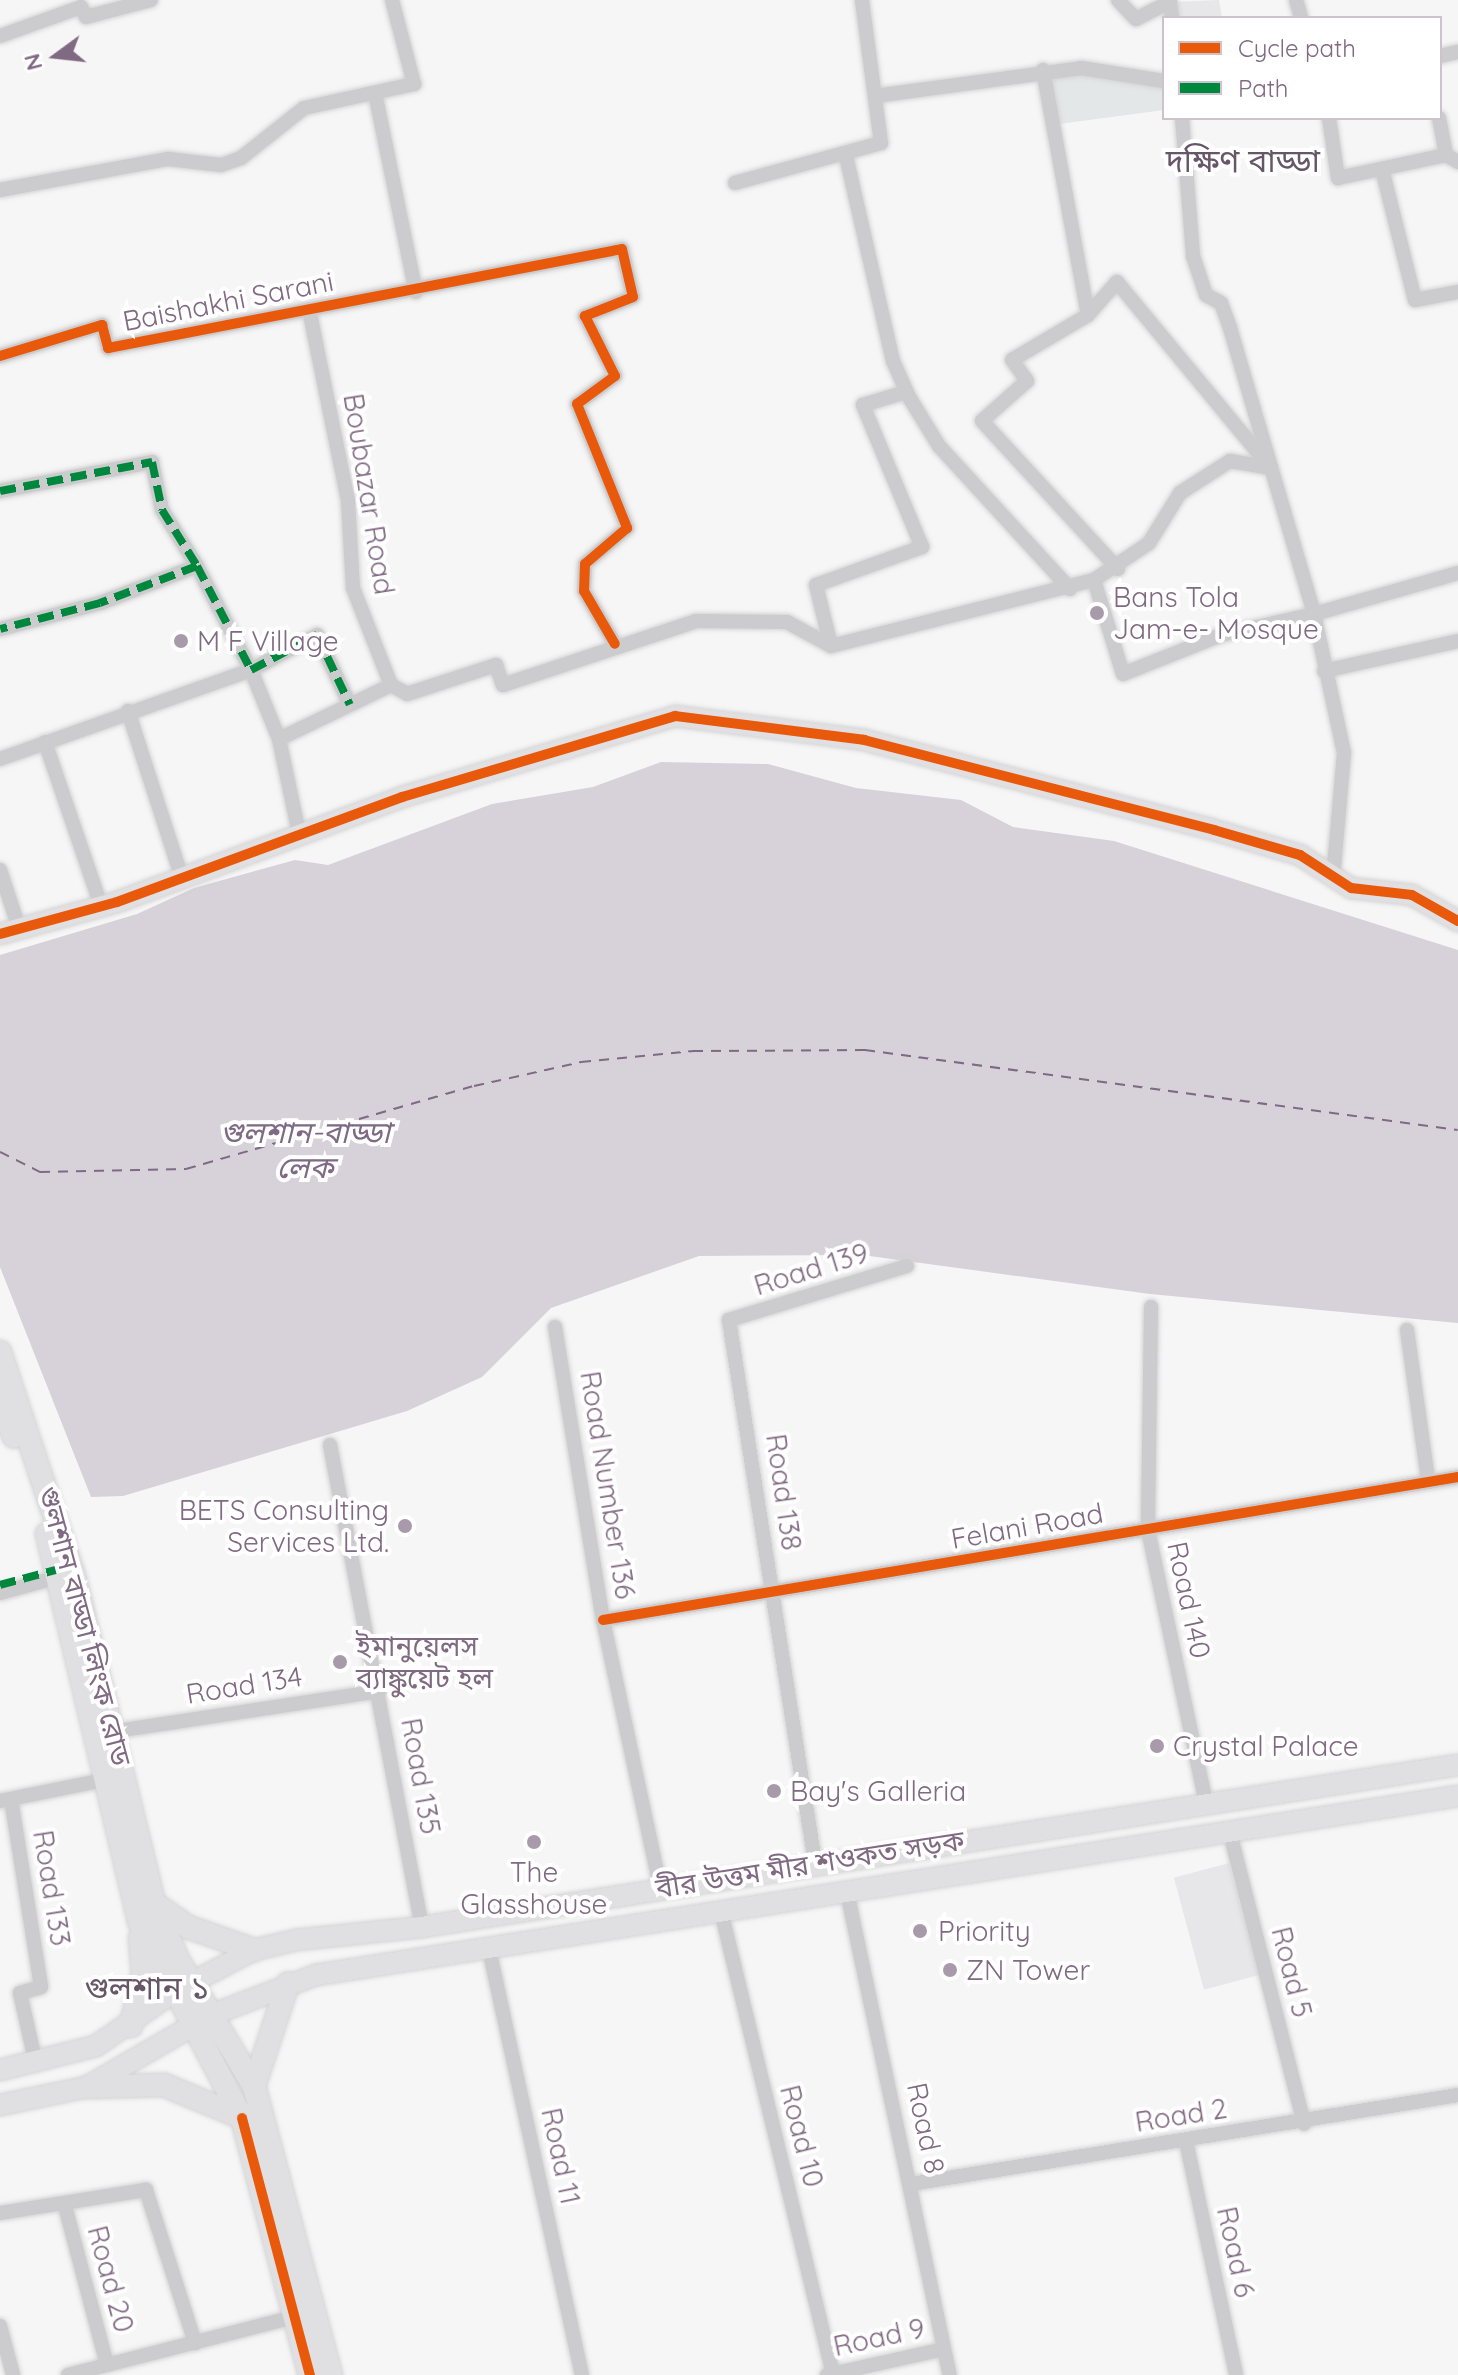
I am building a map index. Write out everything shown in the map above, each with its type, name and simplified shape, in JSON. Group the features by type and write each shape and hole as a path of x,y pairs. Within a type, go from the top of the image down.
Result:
{"main road":[{"path":"10,931 101,906 299,833 675,716 864,740 1300,855 1333,879 1412,895 1458,921"},
{"name":"গুলশান বাড্ডা লিংক রোড","path":"0,1352 51,1495 116,1731 146,1912"},
{"name":"গুলশান বাড্ডা লিংক রোড","path":"0,1399 58,1577 146,1912"},
{"name":"বীর উত্তম মীর শওকত সড়ক","path":"0,2070 36,2064 96,2046 131,2026 182,1988 254,1950 342,1931 422,1927 660,1886 1458,1765"},
{"name":"বীর উত্তম মীর শওকত সড়ক","path":"0,2105 87,2087 211,2015 288,1983 721,1911 1458,1796"},
{"path":"815,1862 847,1892"},
{"path":"146,1912 254,1950"},
{"path":"146,1912 182,1988 191,2027 242,2118 297,2316 310,2375"},
{"path":"131,2026 143,1973 146,1912"},
{"path":"254,2086 288,1983"},
{"path":"182,1988 211,2015 254,2086 331,2375"},
{"path":"87,2087 164,2085 242,2118"}],"street":[{"path":"0,36 81,7 86,17 151,0"},
{"path":"0,190 168,159 221,165 304,108 416,82 392,0"},
{"path":"735,183 846,156 881,143 862,0"},
{"path":"1118,0 1136,19 1171,1"},
{"path":"875,96 1043,70 1162,81"},
{"path":"1043,70 1088,315"},
{"path":"375,93 416,292"},
{"path":"1182,120 1193,256 1206,295 1221,303 1230,328 1314,614 1344,753 1333,879"},
{"path":"1329,120 1338,178 1452,159 1440,120"},
{"path":"846,156 906,392 939,446 1070,589"},
{"path":"1382,169 1415,300 1458,292"},
{"name":"Baishakhi Sarani","path":"0,356 102,325 108,348 309,309 416,292 622,249 633,297 585,316 615,376 577,404 627,528 585,564 584,591 615,644"},
{"path":"1118,569 982,421 1027,381 1012,360 1088,315 1117,282 1271,468"},
{"name":"Boubazar Road","path":"309,309 348,501 353,588 391,685"},
{"path":"831,646 816,585 922,547 863,405 906,392"},
{"path":"279,739 391,685 407,694 496,665 503,685 615,644 696,621 787,622 831,646 1070,589 1118,569 1149,543 1180,493 1230,461 1271,468"},
{"path":"0,491 152,462 162,510 197,566 251,670 279,739 299,833"},
{"path":"0,629 100,603 197,566"},
{"path":"1094,580 1123,674 1221,635 1314,614 1458,573"},
{"path":"0,759 128,711 251,670 317,635 350,705"},
{"path":"1324,671 1458,641"},
{"path":"128,711 181,875"},
{"path":"45,742 101,906"},
{"path":"0,870 10,931"},
{"name":"Road 139","path":"729,1320 907,1266"},
{"name":"Road 140","path":"1151,1307 1148,1530 1206,1804"},
{"name":"Road 138","path":"729,1320 815,1862"},
{"name":"Road Number 136","path":"555,1327 603,1620 660,1886"},
{"path":"1407,1330 1428,1480"},
{"name":"Road 135","path":"330,1445 422,1927"},
{"name":"Felani Road","path":"603,1620 774,1594 1458,1477"},
{"path":"0,1593 58,1577"},
{"name":"Road 134","path":"116,1731 379,1691"},
{"path":"6,1800 109,1779"},
{"name":"Road 133","path":"6,1800 41,1987 20,1993 36,2064"},
{"name":"Road 5","path":"1230,1833 1304,2124"},
{"name":"Road 8","path":"847,1892 950,2375"},
{"name":"Road 10","path":"721,1911 829,2374"},
{"name":"Road 11","path":"489,1949 582,2375"},
{"name":"Road 2","path":"911,2184 1304,2124 1458,2095"},
{"name":"Road 6","path":"1186,2141 1236,2375"},
{"path":"0,2213 65,2206 146,2190 195,2343"},
{"name":"Road 20","path":"65,2206 107,2365"},
{"path":"68,2375 297,2316"},
{"path":"0,2326 2,2346 13,2375"},
{"name":"Road 9","path":"829,2374 944,2349"},
{"path":"137,2358 141,2375"}],"shaded area":[{"path":"1219,0 1222,16 1177,16 1175,2"},
{"path":"1080,72 1162,83 1162,110 1059,124 1051,77"},
{"path":"1229,1863 1259,1975 1204,1990 1174,1878"}],"water":[{"name":"গুলশান-বাড্ডা লেক","path":"661,762 768,764 856,788 961,800 1013,827 1114,841 1458,950 1458,1323 1150,1294 862,1255 699,1256 551,1308 482,1377 407,1411 123,1496 91,1497 0,1267 0,955 137,914 194,888 295,860 328,865 492,804 593,787"}],"ferry route":[{"path":"0,1152 40,1172 186,1169 474,1086 581,1062 693,1051 865,1050 1458,1130"}],"marked path":[{"path":"0,491 152,462 162,510 197,566 100,603 0,629"},
{"path":"197,566 251,670 317,635 350,705"},
{"path":"0,1585 56,1570"}],"cycle path":[{"path":"0,356 102,325 108,348 622,249 633,297 585,316 615,376 577,404 627,528 585,564 584,591 615,644"},
{"path":"0,934 117,902 402,797 675,716 864,740 1214,830 1300,855 1351,888 1412,895 1458,921"},
{"path":"603,1620 1458,1477"},
{"path":"242,2118 310,2375"}],"place":[{"name":"Bans Tola Jam-e- Mosque","path":"1097,613"},
{"name":"M F Village","path":"181,641"},
{"name":"BETS Consulting Services Ltd.","path":"405,1526"},
{"name":"ইমানুয়েলস ব্যাঙ্কুয়েট হল","path":"340,1662"},
{"name":"Crystal Palace","path":"1157,1746"},
{"name":"Bay's Galleria","path":"774,1791"},
{"name":"The Glasshouse","path":"534,1842"},
{"name":"Priority","path":"920,1931"},
{"name":"ZN Tower","path":"950,1970"}],"district":[{"name":"দক্ষিণ বাড্ডা","path":"1243,160"},
{"name":"গুলশান ১","path":"147,1987"}]}
